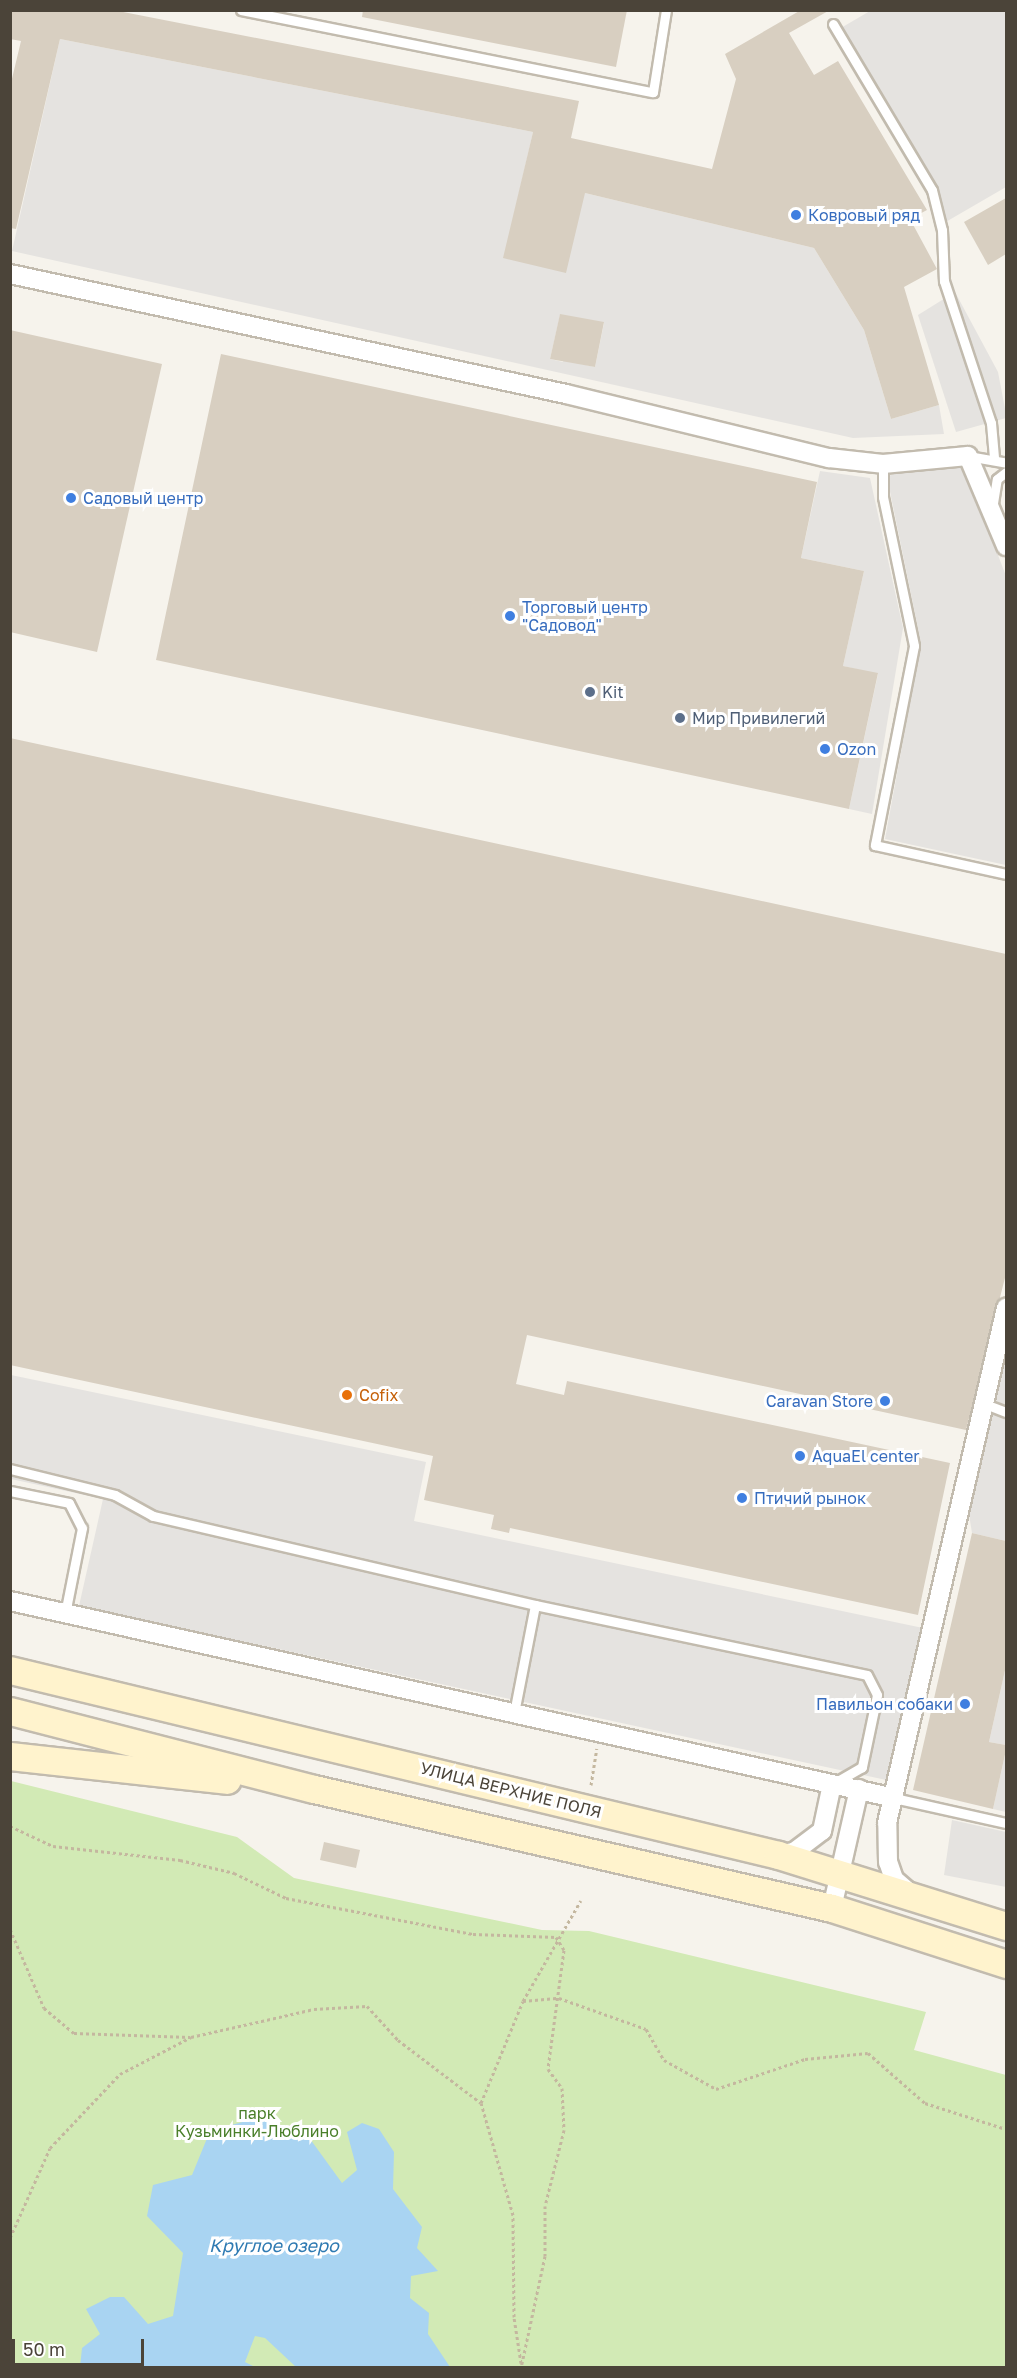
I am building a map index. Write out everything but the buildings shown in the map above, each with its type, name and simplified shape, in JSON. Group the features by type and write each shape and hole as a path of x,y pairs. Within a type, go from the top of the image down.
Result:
{"main road":[{"name":"УЛИЦА ВЕРХНИЕ ПОЛЯ","path":"10,1670 778,1855 840,1871 915,1898 1006,1926"},
{"path":"10,1711 314,1788 832,1908 1006,1964"},
{"path":"10,1756 314,1788"}],"street":[{"path":"10,274 566,394 820,456 883,464 968,456 1006,546"},
{"path":"915,1898 894,1879 888,1862 887,1824 1006,1308"},
{"path":"10,1601 894,1797"},
{"path":"778,1855 794,1852 822,1831 832,1784"},
{"path":"832,1908 859,1790"}],"lane":[{"path":"241,10 653,92 666,10"},
{"path":"833,24 932,190 942,230 944,281 992,423 994,459"},
{"path":"994,459 1006,454"},
{"path":"968,456 1006,463"},
{"path":"883,464 884,497 914,646 875,845 1006,874"},
{"path":"993,511 994,486 1006,472"},
{"path":"985,1404 1006,1412"},
{"path":"10,1469 115,1495 153,1516 535,1605 867,1675 877,1695 862,1767 832,1784"},
{"path":"10,1491 69,1503 82,1528 65,1614"},
{"path":"514,1713 535,1605"},
{"path":"894,1797 1006,1823"}],"path":[{"path":"591,1785 600,1732"},
{"path":"10,1826 53,1846 180,1860 234,1873 286,1898 473,1934 555,1937"},
{"path":"521,2366 513,2317 513,2215 482,2103 523,2001 555,1937 581,1900"},
{"path":"10,1929 45,2008 74,2033 191,2037"},
{"path":"521,2366 545,2256 545,2206 564,2130 562,2088 548,2069 564,1950 555,1937"},
{"path":"523,2001 559,1998 646,2029 664,2060 717,2089 805,2059 868,2053 926,2103 1006,2129"},
{"path":"10,2238 50,2148 120,2074 191,2037 314,2009 367,2006 438,2074 482,2103"}],"green space":[{"name":"парк Кузьминки-Люблино","path":"11,1781 237,1837 294,1878 542,1930 589,1931 926,2012 914,2050 1006,2075 1006,2367 11,2368"}],"shaded area":[{"path":"870,11 1006,11 1006,187 944,223 834,32"},
{"path":"60,39 533,132 504,258 585,193 814,248 864,330 891,419 939,405 944,434 853,438 12,251","holes":["560,315 573,318 563,362 550,359","591,320 604,323 595,367 581,364"]},
{"path":"955,292 998,372 1006,414 1006,418 956,432 918,315"},
{"path":"963,464 1006,576 1006,865 885,839 921,643 887,477 899,471"},
{"path":"820,471 870,478 903,628 872,814 849,809 878,674 843,666 864,571 801,558"},
{"path":"1006,1336 1006,1541 972,1533 968,1508"},
{"path":"11,1375 426,1462 414,1521 923,1628 891,1781 79,1606 103,1499 11,1479"},
{"path":"1006,1666 1006,1745 989,1742"},
{"path":"1006,1750 1006,1812 993,1809"},
{"path":"952,1820 1006,1832 1006,1887 944,1875"}],"water":[{"name":"Круглое озеро","path":"275,2113 281,2128 305,2132 342,2183 357,2170 347,2132 362,2123 379,2129 394,2152 393,2189 422,2227 417,2248 438,2271 411,2276 410,2298 429,2313 428,2334 450,2367 296,2367 265,2338 255,2336 245,2362 255,2367 80,2367 82,2348 100,2334 86,2309 110,2297 124,2297 148,2324 173,2316 183,2253 147,2216 153,2185 192,2175 210,2131"}],"place":[{"name":"Ковровый ряд","path":"796,215"},
{"name":"Садовый центр","path":"71,498"},
{"name":"Торговый центр \"Садовод\"","path":"510,616"},
{"name":"Kit","path":"590,692"},
{"name":"Мир Привилегий","path":"680,718"},
{"name":"Ozon","path":"825,749"},
{"name":"Cofix","path":"347,1395"},
{"name":"Caravan Store","path":"885,1401"},
{"name":"AquaEl center","path":"800,1456"},
{"name":"Птичий рынок","path":"742,1498"},
{"name":"Павильон собаки","path":"965,1704"}]}
